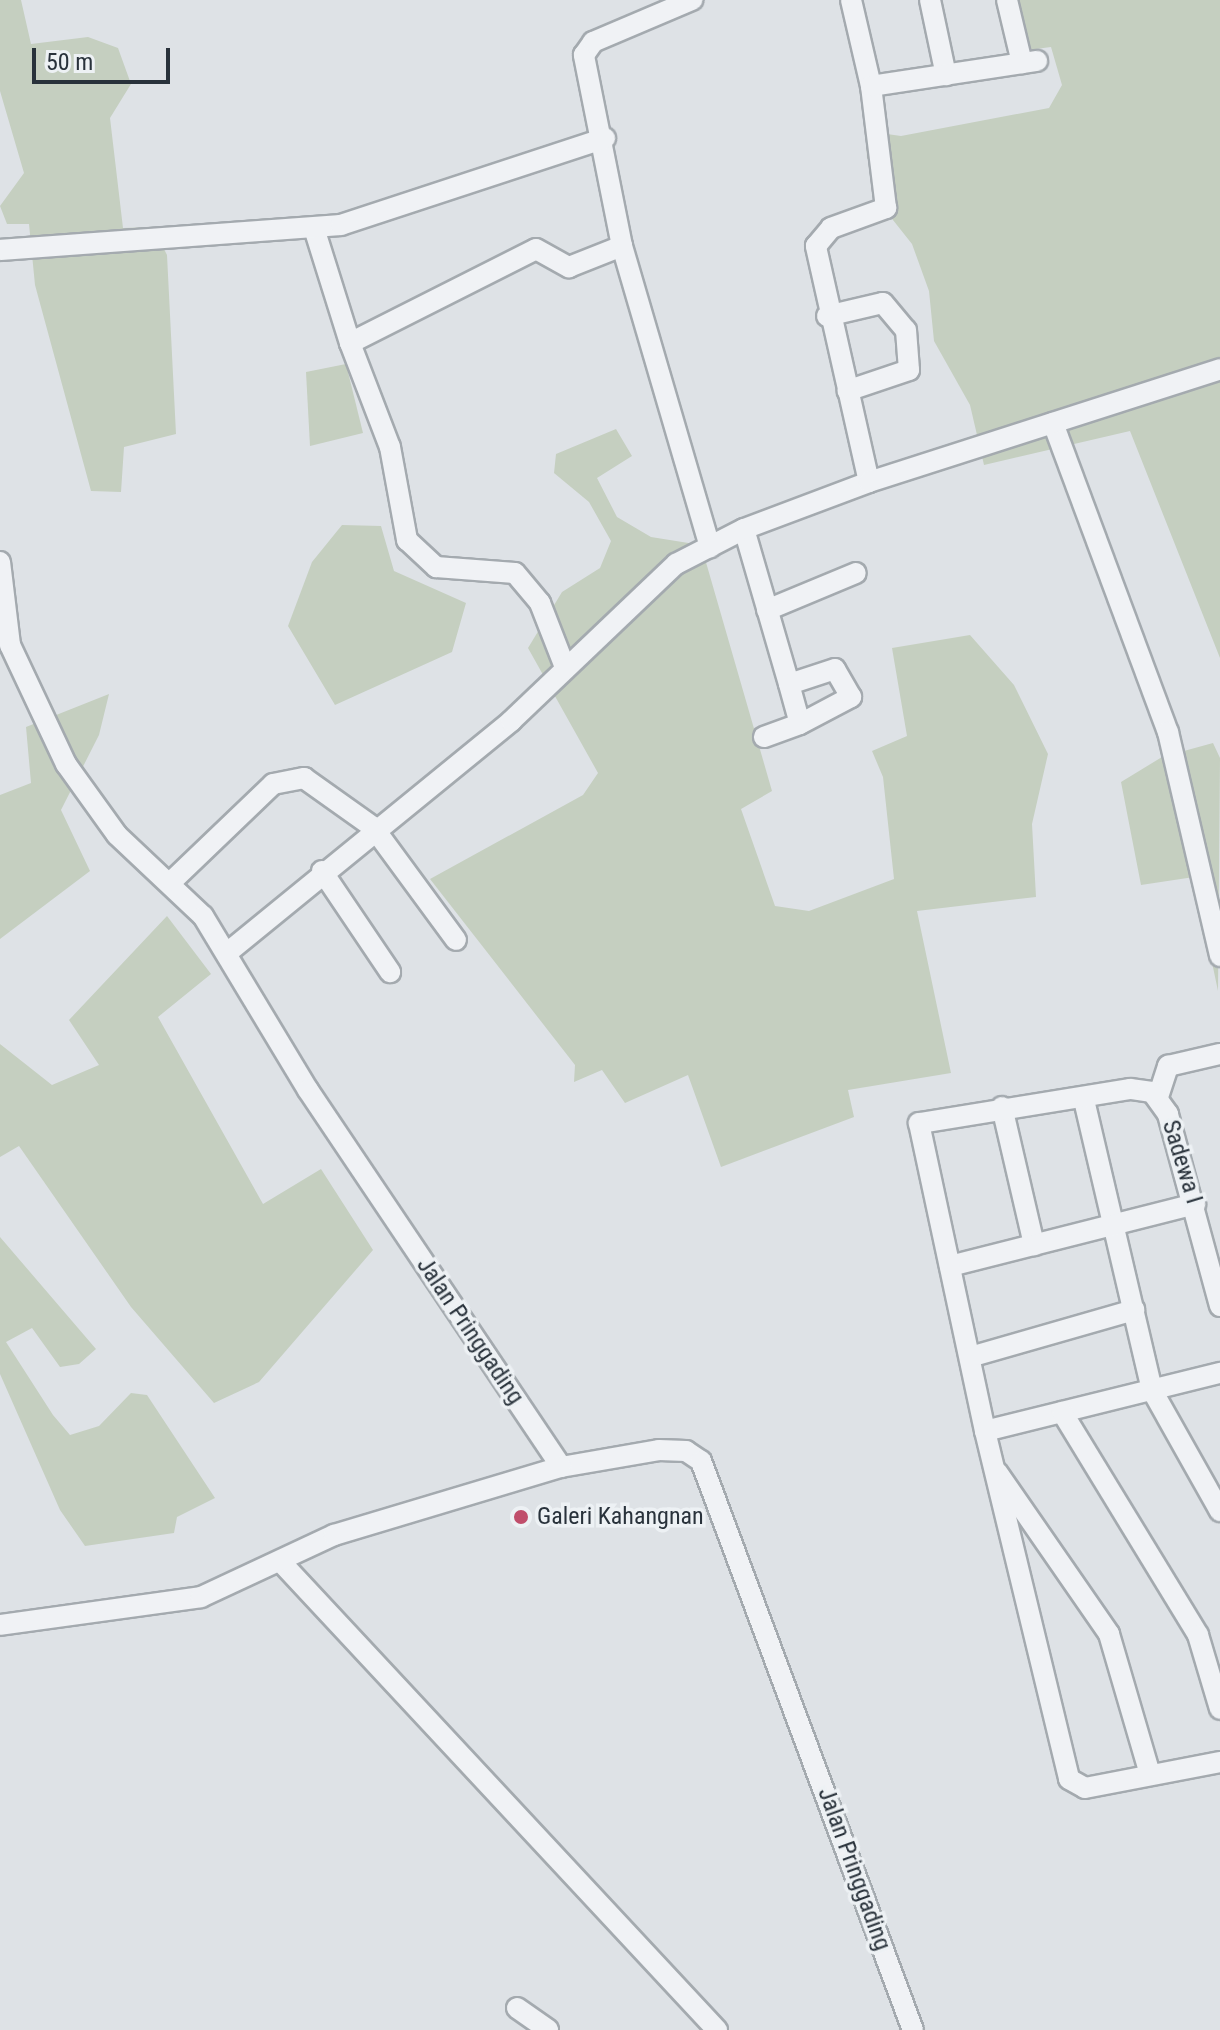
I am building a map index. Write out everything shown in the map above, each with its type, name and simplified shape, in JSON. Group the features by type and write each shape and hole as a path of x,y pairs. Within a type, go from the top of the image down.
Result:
{"street":[{"path":"692,0 589,45 586,82 605,138 622,246 710,547"},
{"path":"851,0 871,86 887,203 879,216 818,239 827,316 869,482"},
{"path":"930,0 946,75"},
{"path":"871,86 1030,62 1007,0"},
{"path":"0,250 314,228 605,138"},
{"path":"314,228 350,343 390,447 407,540 436,567 515,573 540,603 565,667"},
{"path":"350,343 536,249 569,267 622,246"},
{"path":"827,316 883,303 906,330 909,370 847,391"},
{"path":"227,953 373,827 511,721 676,564 744,529 869,482 1220,369"},
{"path":"1053,423 1168,732 1220,956"},
{"path":"744,529 800,724"},
{"name":"Jalan Pringgading","path":"0,562 10,645 66,764 117,835 172,881 227,953 308,1090 561,1467 659,1450 686,1451 701,1461 913,2030"},
{"path":"767,610 856,573"},
{"path":"764,737 845,706 850,693 835,669 789,684"},
{"path":"172,881 287,777 317,782 373,827 456,940"},
{"path":"322,871 390,972"},
{"path":"1158,1097 1168,1066 1220,1054"},
{"name":"Sadewa I","path":"1084,1100 1130,1089 1158,1097 1195,1204 1220,1306"},
{"path":"1220,1511 1152,1390 1084,1100 1002,1107 929,1118 918,1127 985,1431 1069,1779 1085,1788 1220,1762"},
{"path":"1002,1107 1034,1245"},
{"path":"950,1266 1195,1204"},
{"path":"970,1357 1134,1310"},
{"path":"985,1431 1220,1373"},
{"path":"1062,1412 1198,1635 1220,1709"},
{"path":"0,1625 201,1597 334,1535 561,1467"},
{"path":"995,1469 1109,1634 1150,1774"},
{"path":"280,1561 717,2030"},
{"path":"517,2008 548,2030"}],"green space":[{"path":"0,0 21,0 31,44 88,37 118,48 131,84 110,118 123,228 153,227 167,255 176,434 124,447 121,492 91,491 35,285 29,224 7,224 0,206 24,173 0,91"},
{"path":"1015,0 1220,0 1220,658 1130,431 984,465 970,405 934,341 929,291 912,244 889,215 885,155 867,159 866,131 901,136 1049,108 1062,85 1051,47 1028,50"},
{"path":"346,364 363,433 310,446 306,372"},
{"path":"616,429 632,456 597,478 617,517 651,537 701,545 772,791 741,809 775,906 809,911 894,879 883,777 872,751 907,736 892,648 970,635 1014,685 1048,754 1032,824 1036,897 917,911 951,1073 848,1090 854,1117 721,1167 688,1075 625,1103 602,1070 574,1082 575,1065 430,879 583,795 598,773 528,648 562,592 600,568 611,541 589,502 554,473 556,454"},
{"path":"342,525 381,526 394,571 466,603 452,652 335,705 288,626 312,562"},
{"path":"109,694 99,735 61,810 90,871 0,939 0,795 31,783 26,727"},
{"path":"1213,743 1220,758 1218,991 1194,877 1141,885 1121,782 1162,757"},
{"path":"167,916 211,974 158,1017 263,1204 321,1169 373,1250 259,1382 214,1403 131,1307 19,1146 0,1157 0,1044 52,1085 99,1065 69,1020"},
{"path":"0,1237 96,1349 79,1364 60,1367 32,1328 6,1342 53,1415 70,1435 99,1426 131,1393 147,1395 215,1498 177,1517 174,1533 85,1546 60,1510 0,1374"}],"place":[{"name":"Galeri Kahangnan","path":"521,1517"}]}
